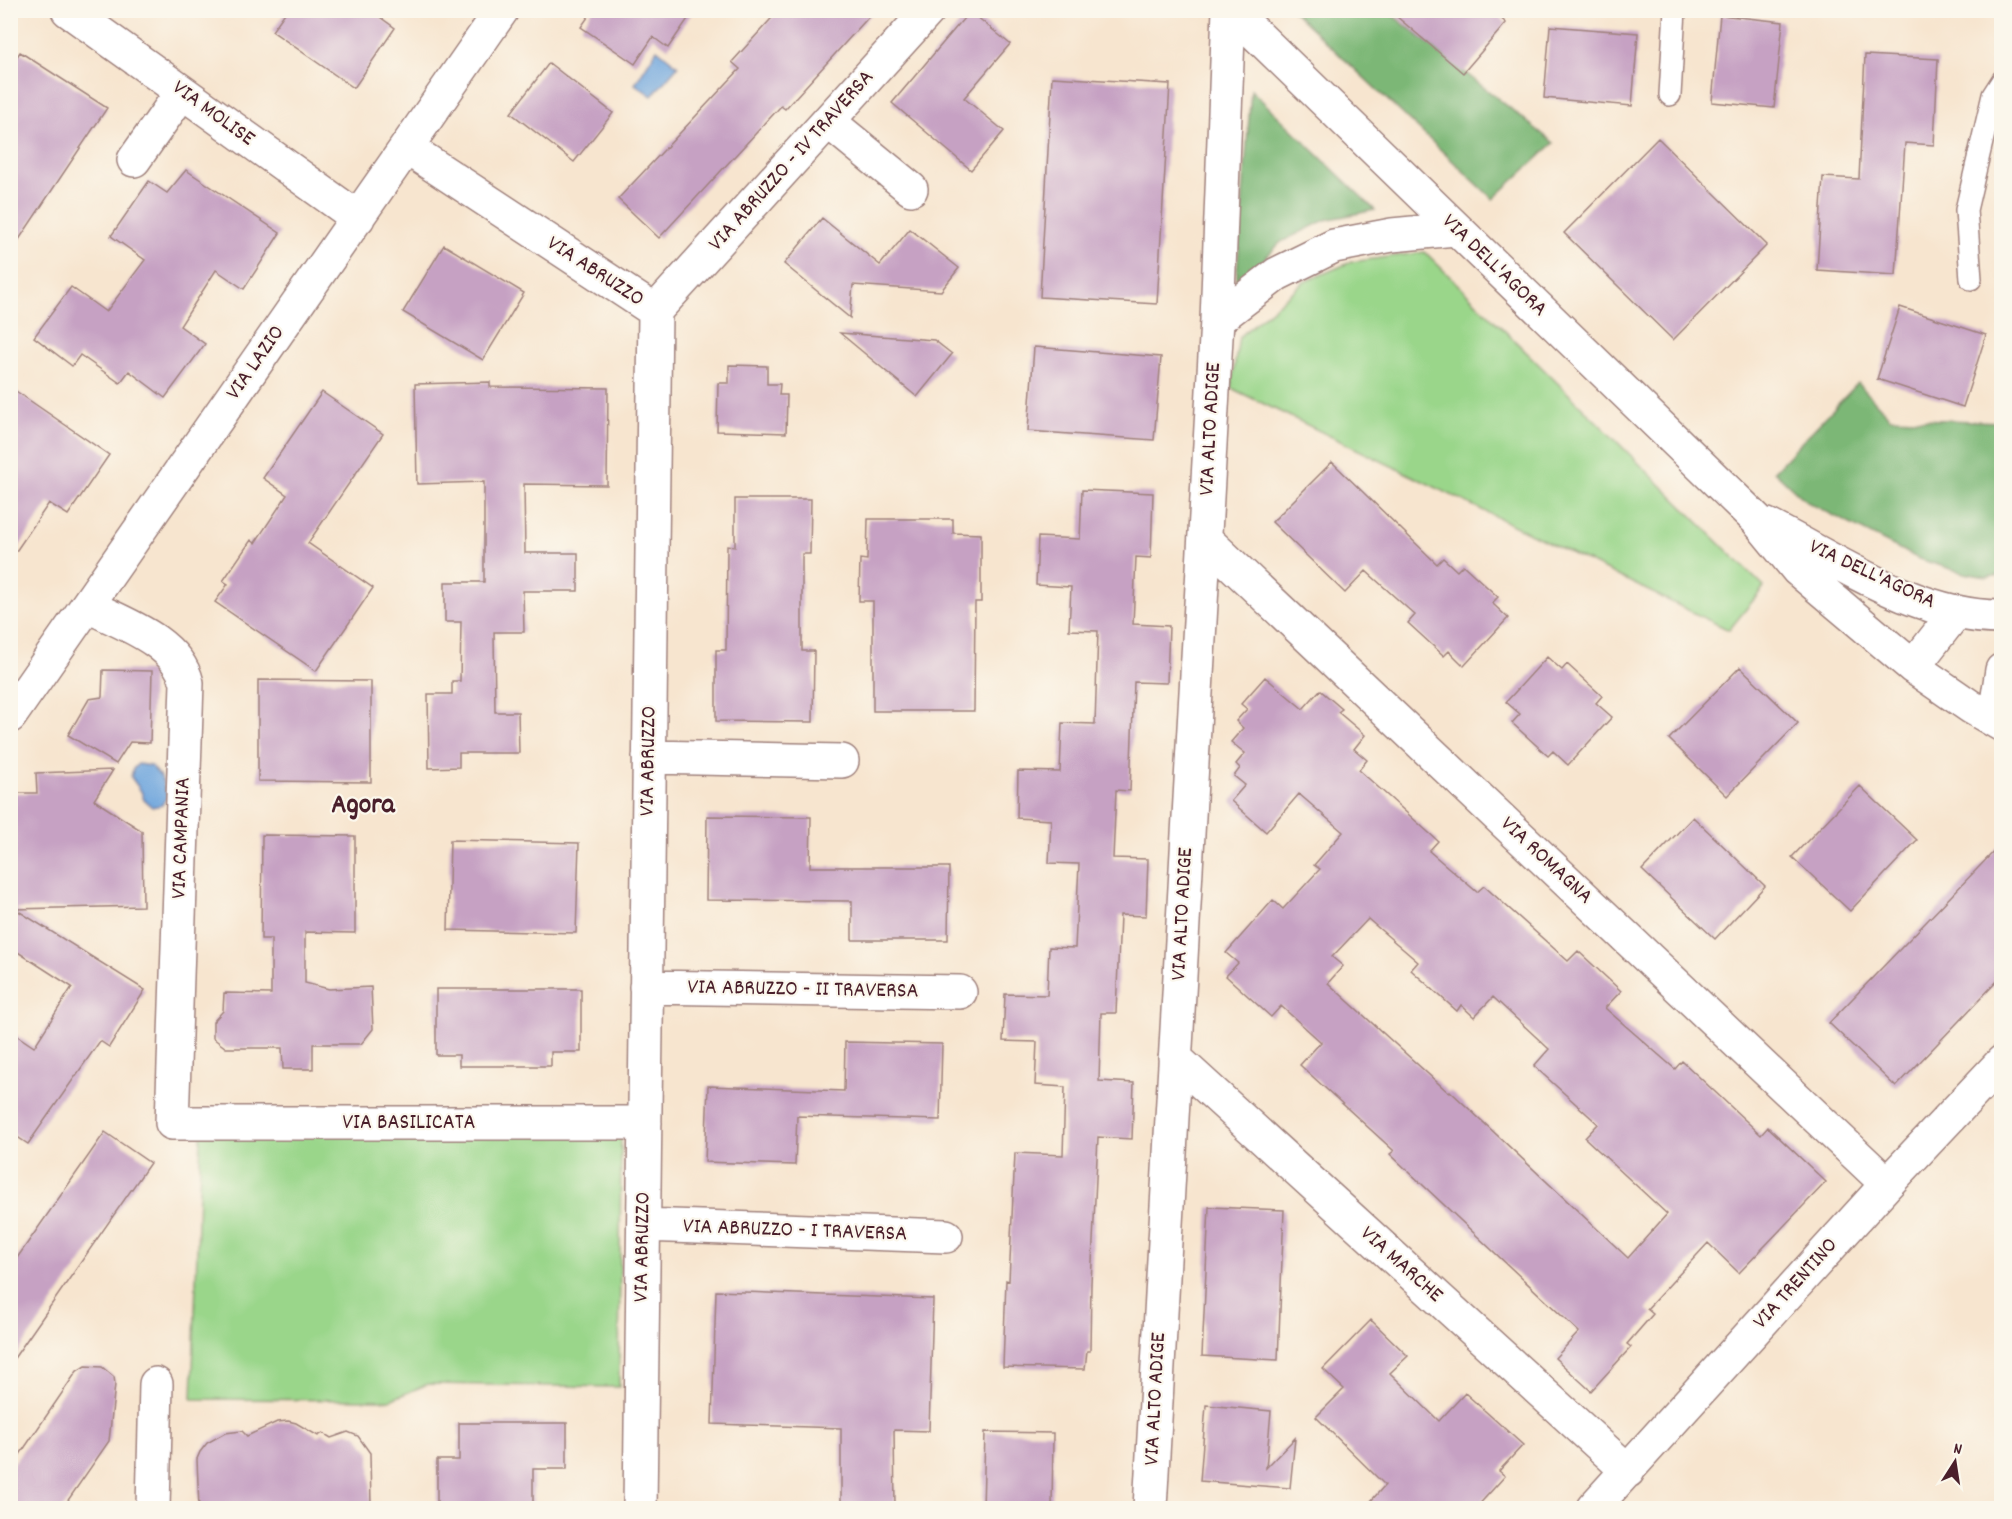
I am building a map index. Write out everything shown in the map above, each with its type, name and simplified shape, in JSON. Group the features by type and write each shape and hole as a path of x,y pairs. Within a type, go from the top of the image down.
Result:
{"street":[{"name":"VIA MOLISE","path":"68,10 358,218"},
{"name":"VIA LAZIO","path":"10,716 502,10"},
{"name":"VIA ABRUZZO - IV TRAVERSA","path":"655,311 929,10"},
{"name":"VIA DELL'AGORA","path":"1230,10 1757,520 1798,570 1913,667 2001,725"},
{"name":"VIA ALTO ADIGE","path":"1150,1509 1217,320 1230,10"},
{"path":"134,160 182,92"},
{"path":"828,122 911,189"},
{"name":"VIA ABRUZZO","path":"406,148 655,311 640,1509"},
{"path":"1217,320 1277,273 1334,246 1392,235 1455,229"},
{"name":"VIA DELL'AGORA","path":"1757,520 1848,568 1912,598 1956,612 2001,617"},
{"name":"VIA ROMAGNA","path":"1205,539 1887,1184"},
{"name":"VIA CAMPANIA","path":"88,606 161,645 178,663 187,683 172,1123"},
{"name":"VIA DELL'AGORA","path":"1913,667 1956,612"},
{"path":"2001,670 1998,696 2001,717"},
{"path":"650,758 842,761"},
{"name":"VIA ABRUZZO - II TRAVERSA","path":"646,987 960,993"},
{"name":"VIA MARCHE","path":"1175,1058 1628,1471"},
{"name":"VIA TRENTINO","path":"1593,1509 1887,1184 2001,1062"},
{"name":"VIA BASILICATA","path":"172,1123 645,1123"},
{"name":"VIA ABRUZZO - I TRAVERSA","path":"644,1225 946,1236"},
{"path":"153,1509 156,1384"}],"lane":[{"path":"1670,95 1675,10"},
{"path":"1971,279 1966,210 1993,95 2001,81"}],"green space":[{"path":"1293,11 1387,11 1554,143 1493,199"},
{"path":"1251,90 1375,210 1325,220 1281,242 1236,287"},
{"path":"1425,252 1764,587 1729,630 1231,388 1239,337 1304,282 1351,262"},
{"path":"1858,383 1890,418 2001,422 2001,575 1987,577 1964,573 1919,559 1807,502 1774,471"},
{"path":"621,1133 619,1387 428,1384 390,1400 192,1399 201,1134"}],"water":[{"path":"657,49 678,66 652,96 635,84"},
{"path":"138,764 151,766 161,777 167,796 162,805 152,807 144,800 141,791 131,777 133,769"}],"building":[{"path":"287,10 370,10 395,28 354,88 272,31"},
{"path":"593,10 694,10 668,48 653,37 635,64 581,27"},
{"path":"779,10 875,10 785,109 781,106 659,238 618,199 740,69 732,62"},
{"path":"1389,10 1492,10 1506,23 1463,73"},
{"path":"970,11 1010,44 964,98 1004,131 971,170 892,103"},
{"path":"1720,15 1783,22 1774,108 1712,102"},
{"path":"1550,26 1638,33 1632,106 1544,98"},
{"path":"20,52 107,108 10,253 10,67"},
{"path":"1865,55 1938,59 1934,145 1905,143 1896,275 1817,270 1823,177 1859,179"},
{"path":"549,63 613,113 574,162 511,113"},
{"path":"1052,77 1170,84 1157,304 1040,297"},
{"path":"1658,138 1767,245 1673,340 1564,233"},
{"path":"186,170 280,233 244,289 216,270 180,326 205,344 165,398 129,371 120,383 80,355 72,366 34,337 71,287 106,312 145,260 111,236 149,181 167,193"},
{"path":"822,218 880,265 910,229 959,268 941,291 853,285 850,318 784,264"},
{"path":"444,245 524,293 483,360 403,312"},
{"path":"1900,307 1986,335 1963,407 1877,379"},
{"path":"840,333 934,340 952,354 917,397"},
{"path":"1034,347 1161,357 1154,440 1028,431"},
{"path":"729,365 767,366 767,384 780,384 779,395 787,395 786,433 717,431 718,383 729,383"},
{"path":"490,382 490,387 608,388 607,485 524,484 525,553 578,553 578,591 523,591 524,632 494,632 495,712 518,712 519,753 459,753 459,767 429,768 428,694 452,694 452,681 460,681 461,622 445,622 445,582 484,582 484,482 417,484 415,384"},
{"path":"10,387 109,455 68,515 49,503 10,560"},
{"path":"322,392 383,434 308,543 373,588 316,671 215,602 228,584 223,581 251,540 255,543 287,495 263,478"},
{"path":"1332,462 1437,564 1443,558 1457,571 1463,565 1498,597 1492,603 1508,618 1464,666 1449,651 1444,656 1408,623 1415,615 1366,571 1345,593 1272,522"},
{"path":"1082,490 1153,493 1151,558 1136,557 1133,624 1169,626 1167,683 1134,682 1130,791 1116,790 1113,858 1148,859 1146,916 1120,915 1116,1013 1101,1013 1099,1081 1134,1083 1132,1139 1098,1137 1090,1351 1087,1351 1085,1369 1003,1367 1006,1280 1009,1281 1015,1153 1063,1155 1065,1087 1035,1085 1037,1042 1003,1041 1005,994 1047,995 1049,947 1075,948 1079,864 1049,863 1051,820 1017,818 1018,771 1060,772 1062,723 1095,724 1098,631 1069,630 1071,587 1036,585 1038,537 1080,539"},
{"path":"735,499 811,499 810,554 802,554 802,651 814,651 813,722 716,721 716,650 726,650 727,546 735,547"},
{"path":"868,519 953,519 953,533 981,534 981,602 975,602 974,711 873,711 873,601 859,601 860,559 867,560"},
{"path":"1547,657 1562,670 1567,664 1602,696 1596,703 1612,717 1568,765 1553,751 1548,756 1512,723 1520,714 1506,702"},
{"path":"1740,667 1798,723 1727,796 1669,739"},
{"path":"103,670 152,671 150,743 130,742 116,764 68,735 89,699 102,697"},
{"path":"1265,677 1303,709 1320,690 1342,709 1338,712 1365,735 1354,749 1367,760 1359,770 1438,841 1429,851 1477,892 1484,886 1568,961 1578,951 1621,991 1605,1008 1675,1069 1682,1061 1761,1135 1768,1127 1826,1182 1739,1273 1708,1243 1647,1309 1653,1314 1627,1344 1631,1347 1591,1391 1555,1358 1579,1332 1390,1154 1394,1151 1300,1065 1321,1042 1281,1006 1271,1017 1226,976 1238,963 1226,953 1273,900 1283,909 1320,869 1314,865 1343,832 1299,794 1266,832 1231,801 1245,785 1234,776 1240,768 1236,764 1245,753 1231,742 1243,728 1236,721 1247,709 1241,704","holes":["1368,919 1418,962 1411,970 1457,1011 1461,1005 1474,1017 1493,997 1549,1049 1534,1066 1598,1124 1585,1138 1667,1214 1628,1258 1450,1091 1449,1093 1328,983 1343,966 1332,957"]},
{"path":"258,680 371,681 371,782 258,781"},
{"path":"113,770 94,800 142,831 143,906 15,909 145,990 109,1047 100,1041 28,1144 10,1132 10,1031 34,1047 72,987 10,947 10,793 37,793 36,773"},
{"path":"1860,786 1917,840 1850,911 1792,857"},
{"path":"707,816 811,817 810,867 949,867 948,940 852,940 852,901 706,900"},
{"path":"1693,817 1765,886 1715,939 1642,870"},
{"path":"262,835 355,836 355,933 305,932 305,983 329,989 371,987 373,1029 361,1044 313,1044 313,1069 283,1069 282,1048 226,1048 213,1038 213,1022 223,1011 224,993 271,994 271,939 261,939"},
{"path":"450,840 579,843 576,933 448,930"},
{"path":"2001,844 2001,977 1896,1087 1829,1023"},
{"path":"436,989 581,989 581,1052 551,1052 551,1066 459,1066 459,1055 436,1055"},
{"path":"845,1042 942,1044 940,1120 797,1116 795,1165 705,1162 708,1086 844,1091"},
{"path":"105,1132 150,1163 10,1364 10,1268"},
{"path":"1209,1207 1284,1210 1278,1360 1202,1356"},
{"path":"716,1291 933,1299 929,1431 894,1430 895,1509 841,1509 841,1428 712,1424"},
{"path":"1371,1320 1408,1356 1390,1373 1439,1421 1465,1393 1523,1445 1499,1471 1505,1476 1475,1509 1364,1509 1385,1485 1316,1417 1344,1389 1323,1369"},
{"path":"85,1366 102,1367 114,1377 109,1441 62,1509 10,1509 10,1469 77,1371"},
{"path":"1206,1405 1271,1411 1266,1468 1295,1438 1290,1488 1200,1481"},
{"path":"288,1421 318,1436 323,1433 331,1438 348,1432 358,1436 370,1453 371,1509 199,1509 197,1459 207,1443 225,1433 242,1431 247,1436 277,1422"},
{"path":"459,1423 567,1423 567,1469 533,1469 533,1509 437,1509 437,1460 459,1460"},
{"path":"985,1432 1053,1433 1052,1509 983,1509"}],"district":[{"name":"Agora","path":"363,807"}]}
